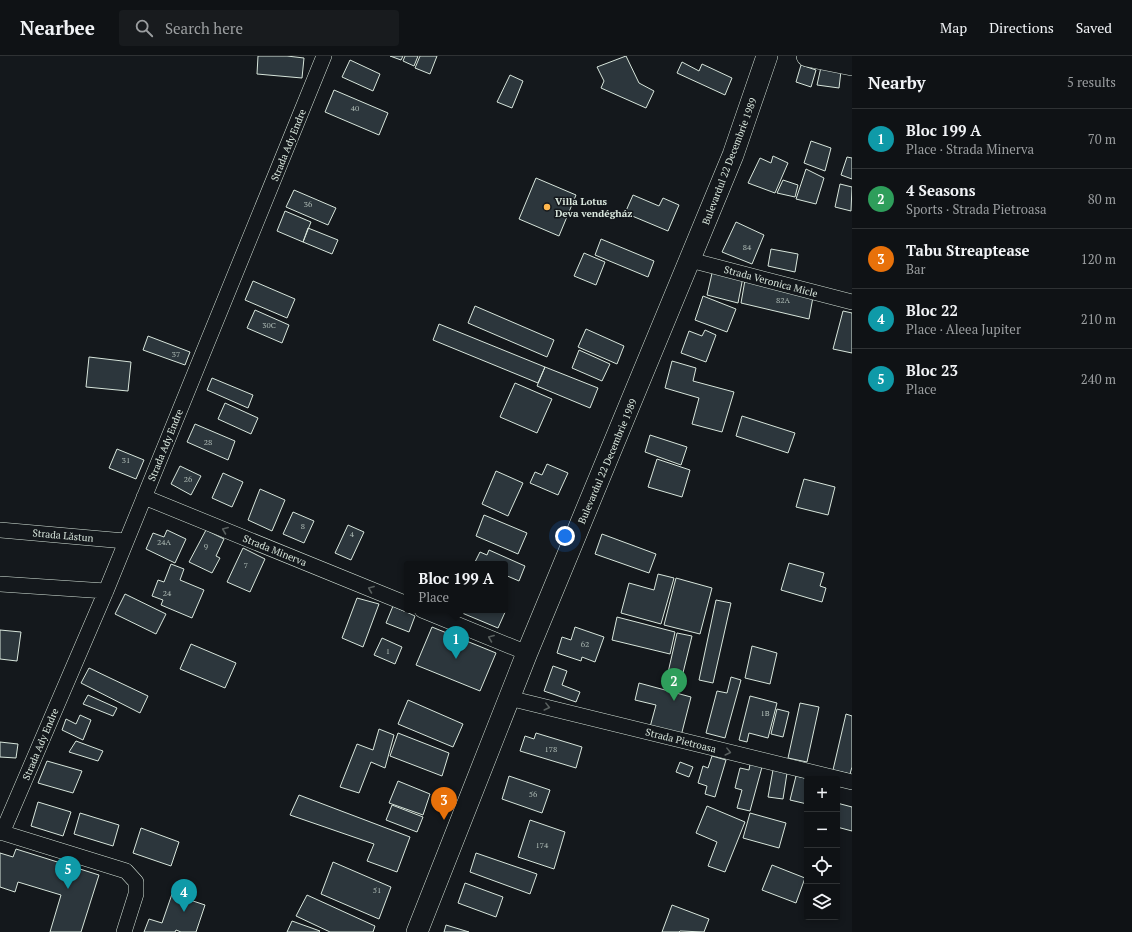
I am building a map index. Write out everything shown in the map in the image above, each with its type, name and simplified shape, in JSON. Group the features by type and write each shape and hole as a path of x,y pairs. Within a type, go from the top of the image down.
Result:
{"main road":[{"name":"Bulevardul 22 Decembrie 1989","path":"417,932 527,653 733,154 767,56"},
{"path":"807,56 852,65"}],"street":[{"name":"Strada Ady Endre","path":"1,832 106,591 125,541 324,56"},
{"name":"Strada Veronica Micle","path":"690,260 852,302"},
{"name":"Strada Minerva","path":"144,497 404,603"},
{"name":"Strada Lăstun","path":"0,530 125,541"},
{"path":"0,584 106,591"},
{"path":"429,613 527,653"},
{"name":"Strada Pietroasa","path":"509,698 852,782"},
{"path":"1,832 126,871 136,882 136,894 124,932"}],"building":[{"path":"258,56 287,56 304,58 302,78 257,74"},
{"path":"390,56 403,56 401,60"},
{"path":"405,56 418,56 414,66 403,61"},
{"path":"420,56 437,56 430,74 415,68"},
{"path":"626,56 639,83 654,91 646,108 601,88 604,81 597,67"},
{"path":"350,60 380,74 373,91 342,77"},
{"path":"682,62 699,71 702,64 732,78 725,95 677,73"},
{"path":"801,65 816,70 811,87 796,82"},
{"path":"821,67 841,71 839,88 817,85"},
{"path":"510,75 523,81 512,108 497,102"},
{"path":"334,90 388,113 379,135 325,112"},
{"path":"811,141 831,148 825,171 804,163"},
{"path":"773,156 788,163 775,193 748,183 760,158 771,163"},
{"path":"847,157 852,158 852,179 841,175"},
{"path":"806,169 824,178 816,204 796,199"},
{"name":"Villa Lotus Deva vendégház","path":"536,178 576,195 559,236 519,219"},
{"path":"783,180 798,185 795,197 777,193"},
{"path":"840,184 852,187 851,211 835,207"},
{"path":"294,190 336,208 328,225 286,207"},
{"path":"633,195 659,206 663,198 679,205 668,231 625,213"},
{"path":"285,211 311,222 303,242 277,231"},
{"path":"736,222 764,235 752,264 722,252"},
{"path":"308,228 338,240 332,254 303,242"},
{"path":"601,239 654,261 648,277 595,255"},
{"path":"771,249 798,254 795,272 768,266"},
{"path":"584,253 605,262 596,285 574,276"},
{"path":"713,269 743,277 738,303 707,295"},
{"path":"745,280 813,297 809,319 741,303"},
{"path":"253,281 295,299 287,318 245,300"},
{"path":"703,296 736,309 727,332 695,320"},
{"path":"475,306 554,340 547,357 468,323"},
{"path":"255,310 289,325 282,343 247,328"},
{"path":"843,311 852,313 852,353 833,349"},
{"path":"439,324 545,367 538,383 433,340"},
{"path":"586,329 624,346 617,364 578,347"},
{"path":"705,330 716,335 706,362 681,353 689,331 702,336"},
{"path":"148,336 190,352 185,365 143,350"},
{"path":"579,350 610,364 602,381 572,368"},
{"path":"89,357 131,362 128,391 86,387"},
{"path":"672,361 696,368 693,381 734,392 722,432 692,424 699,398 665,388"},
{"path":"545,367 598,388 590,408 537,386"},
{"path":"212,378 253,395 248,408 207,390"},
{"path":"515,383 552,399 537,433 500,417"},
{"path":"225,403 258,418 251,434 218,419"},
{"path":"742,416 795,433 788,453 736,436"},
{"path":"195,424 235,441 228,460 187,442"},
{"path":"650,435 687,447 681,465 645,452"},
{"path":"117,449 144,460 136,479 109,468"},
{"path":"657,459 690,470 682,497 648,487"},
{"path":"547,464 568,473 558,495 530,483 535,472 542,475"},
{"path":"180,466 201,476 191,495 171,484"},
{"path":"496,471 523,483 508,516 482,504"},
{"path":"223,473 243,482 232,507 212,498"},
{"path":"804,479 835,487 828,515 796,507"},
{"path":"260,489 285,500 272,531 248,520"},
{"path":"293,512 314,521 304,543 283,534"},
{"path":"484,515 527,533 518,554 476,536"},
{"path":"348,525 364,532 351,560 335,553"},
{"path":"167,530 186,539 175,563 146,549 153,533 164,537"},
{"path":"206,530 224,539 216,556 220,558 212,573 189,562"},
{"path":"602,534 656,554 649,573 595,554"},
{"path":"243,548 265,559 250,592 227,582"},
{"path":"489,550 525,566 519,581 508,576 508,561 476,561 480,552 487,555"},
{"path":"789,563 824,573 820,586 826,588 822,602 781,590"},
{"path":"171,564 184,569 180,580 204,590 192,618 161,605 163,600 152,596 158,580 164,582"},
{"path":"658,574 674,578 661,624 621,613 629,583 654,590"},
{"path":"676,578 712,588 700,634 664,625"},
{"path":"125,594 166,614 156,634 115,614"},
{"path":"357,598 379,604 363,647 342,638"},
{"path":"716,600 731,603 713,683 699,680"},
{"path":"393,606 404,611 404,613 415,616 409,632 386,623"},
{"path":"462,613 505,613 498,628"},
{"path":"617,617 675,632 670,654 612,640"},
{"path":"432,627 496,653 480,691 416,665"},
{"path":"575,627 604,637 595,662 582,657 581,661 557,653 562,637 571,640"},
{"path":"0,630 21,632 17,661 0,659"},
{"path":"677,633 692,636 681,681 667,677"},
{"path":"382,638 402,647 395,664 374,655"},
{"path":"191,644 236,663 225,688 180,669"},
{"path":"752,646 777,653 770,684 745,678"},
{"path":"553,666 567,671 562,685 580,692 576,702 544,691"},
{"path":"89,668 148,696 140,713 81,683"},
{"path":"731,677 741,680 725,738 706,733 717,691 727,693"},
{"path":"639,683 691,697 681,736 650,727 656,705 635,700"},
{"path":"88,695 117,708 113,716 83,704"},
{"path":"750,696 777,703 768,738 749,733 747,742 739,740"},
{"path":"408,700 463,724 453,747 398,724"},
{"path":"800,703 819,707 807,762 788,758"},
{"path":"777,709 789,712 783,737 771,734"},
{"path":"846,714 852,716 852,767 850,774 833,770"},
{"path":"80,715 91,720 83,740 62,730 66,719 76,724"},
{"path":"379,729 394,735 385,768 371,762 359,793 340,787 357,744 373,750"},
{"path":"398,733 449,753 442,776 390,756"},
{"path":"536,733 582,747 576,768 520,751 525,736 534,739"},
{"path":"76,741 103,751 98,761 69,752"},
{"path":"0,742 18,744 16,758 0,757"},
{"path":"712,756 726,760 715,797 705,794 707,786 698,783 703,766 708,768"},
{"path":"47,761 82,771 73,793 38,783"},
{"path":"680,762 693,767 689,777 676,772"},
{"path":"750,764 762,767 750,811 737,808 742,790 735,788 740,768 749,770"},
{"path":"773,770 787,773 783,799 768,797"},
{"path":"509,776 550,790 542,813 502,799"},
{"path":"796,776 804,778 804,803 790,800"},
{"path":"398,781 430,794 423,815 389,803"},
{"path":"299,795 410,837 397,872 367,861 374,844 290,815"},
{"path":"38,802 71,812 63,836 31,826"},
{"path":"840,804 852,807 852,831 840,828"},
{"path":"392,805 423,817 417,832 386,820"},
{"path":"707,806 745,822 725,872 708,866 717,842 696,833"},
{"path":"80,813 119,825 113,846 74,834"},
{"path":"750,813 786,823 779,848 743,838"},
{"path":"530,820 565,832 554,869 518,857"},
{"path":"141,828 179,842 171,866 133,853"},
{"path":"16,849 99,875 81,932 50,932 61,895 18,882 15,892 0,887 0,853 13,857"},
{"path":"476,853 537,874 530,894 470,872"},
{"path":"333,862 391,887 379,919 321,894"},
{"path":"772,865 804,878 796,903 762,890"},
{"path":"465,883 503,897 496,917 458,903"},
{"path":"172,894 205,905 196,932 181,932 176,930 175,932 144,932 149,919 162,923"},
{"path":"307,895 375,926 373,932 330,932 296,916"},
{"path":"672,905 709,919 704,932 662,932"},
{"path":"292,921 320,931 287,932"},
{"path":"446,925 469,932 444,932"}],"place":[{"name":"Villa Lotus Deva vendégház","path":"547,207"},
{"name":"Bloc 199 A","path":"456,659"},
{"name":"4 Seasons","path":"674,701"},
{"name":"Tabu Streaptease","path":"444,820"},
{"name":"Bloc 23","path":"68,889"},
{"name":"Bloc 22","path":"184,912"}]}
